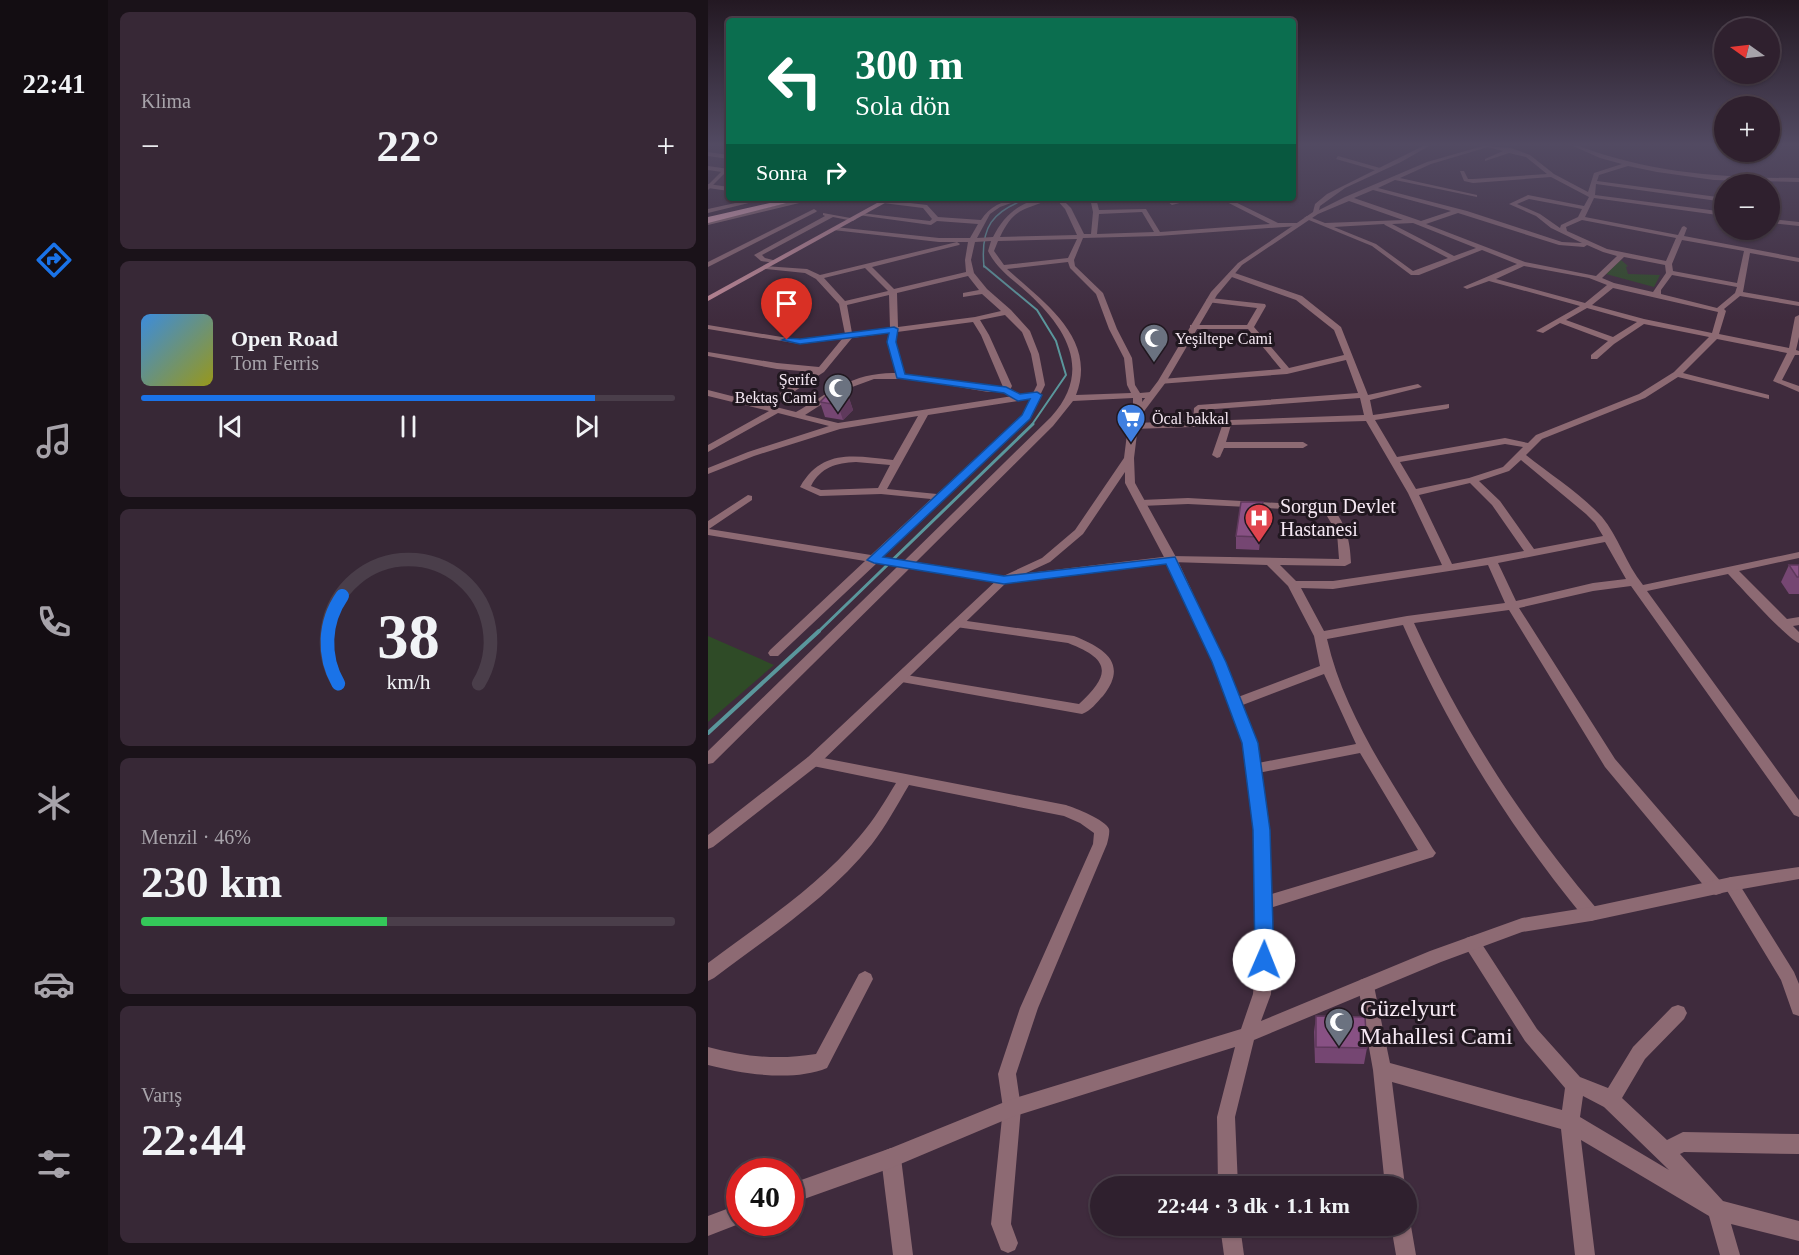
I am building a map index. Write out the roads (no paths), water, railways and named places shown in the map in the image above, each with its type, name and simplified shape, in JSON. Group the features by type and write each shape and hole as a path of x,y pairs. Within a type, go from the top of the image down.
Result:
{"highway":[{"path":"708,212 743,205"},
{"path":"708,221 776,205"}],"main road":[{"path":"708,298 880,205"}],"street":[{"path":"708,212 739,205"},
{"path":"708,221 785,205"},
{"path":"796,205 814,211 853,219"},
{"path":"916,205 925,206 936,219"},
{"path":"774,653 1026,416 1037,395 1041,385 1035,354 1026,331 984,291 970,273 968,260 972,240 988,213 1002,205"},
{"path":"708,759 1037,437 1070,398 1077,358 1071,341 1043,304 1002,267 991,252 994,238 1014,210 1023,205"},
{"path":"1065,205 1082,236"},
{"path":"1094,205 1094,236"},
{"path":"1235,205 1277,225"},
{"path":"1316,213 1317,205"},
{"path":"1228,1176 1226,1117 1247,1035 1262,994 1265,943 1264,903 1261,830 1254,769 1250,743 1219,662 1171,559 1130,483 1129,458 1133,426 1138,414 1162,382 1210,300 1240,264 1307,218 1333,205"},
{"path":"1366,205 1418,222 1523,264 1598,278 1612,285 1720,309"},
{"path":"1432,205 1458,212"},
{"path":"1513,205 1538,215 1553,227 1605,251 1799,304"},
{"path":"1575,205 1587,208"},
{"path":"1564,232 1563,226 1581,218 1588,205"},
{"path":"1658,205 1714,213"},
{"path":"1692,205 1692,209"},
{"path":"1096,212 1144,210 1158,234"},
{"path":"708,265 814,211"},
{"path":"1325,225 1418,222 1458,212 1470,212 1561,244 1595,245"},
{"path":"775,262 764,260 757,255 832,215"},
{"path":"861,215 930,223 936,219 982,222"},
{"path":"1307,218 1374,245 1411,273 1455,259 1480,248"},
{"path":"1581,218 1799,260"},
{"path":"1780,221 1799,224"},
{"path":"1386,223 1455,259"},
{"path":"835,230 939,240 972,240 1158,234 1298,224"},
{"path":"1254,226 1282,235"},
{"path":"1657,295 1657,290 1669,268 1684,228"},
{"path":"1082,236 1071,260 1072,267 1099,293 1113,329 1128,358 1131,385 1137,396 1138,414"},
{"path":"819,277 972,240"},
{"path":"1720,309 1739,289 1747,251"},
{"path":"1598,278 1621,256"},
{"path":"1002,267 1071,260"},
{"path":"1467,286 1523,264"},
{"path":"867,266 893,292 894,329 891,342 901,376"},
{"path":"766,267 807,271 819,277 843,304 849,336"},
{"path":"843,304 970,273"},
{"path":"1232,274 1299,298 1338,329 1369,418 1413,493 1427,528 1448,566"},
{"path":"1489,279 1643,321 1796,352"},
{"path":"1540,331 1587,305 1612,285"},
{"path":"966,295 984,291"},
{"path":"1210,300 1262,306 1250,327"},
{"path":"1413,493 1472,480 1506,468 1539,437 1633,400 1677,374 1715,336 1722,311 1720,309"},
{"path":"708,327 800,342 975,319 1008,312"},
{"path":"1799,317 1796,352 1777,381 1799,389"},
{"path":"975,319 985,334 1008,386 1006,390"},
{"path":"1560,320 1613,340"},
{"path":"1594,357 1613,340 1643,321"},
{"path":"1193,327 1250,327 1287,371"},
{"path":"766,406 820,370 849,336"},
{"path":"708,354 777,366 820,370"},
{"path":"1162,382 1287,371 1348,357"},
{"path":"1677,374 1767,397"},
{"path":"796,416 857,381 901,376 1006,390 1018,398"},
{"path":"1197,425 1198,408 1363,397 1418,387"},
{"path":"708,393 839,426"},
{"path":"708,471 751,454 839,426 1037,395"},
{"path":"1070,398 1151,395"},
{"path":"1133,426 1369,418 1446,406"},
{"path":"708,449 777,410"},
{"path":"881,491 924,413"},
{"path":"1217,455 1227,424"},
{"path":"1394,460 1505,441 1531,446"},
{"path":"1220,445 1303,445"},
{"path":"1521,455 1604,526 1608,538 1648,603 1799,811"},
{"path":"708,843 813,761 1004,580 1046,560 1079,532 1129,458"},
{"path":"895,463 840,460 816,468 805,487 820,493 881,491 940,497"},
{"path":"1472,480 1496,503 1531,553"},
{"path":"708,525 748,498"},
{"path":"708,532 1004,580 1171,559 1345,563 1345,537 1340,524 1327,508 1188,501 1141,503"},
{"path":"1293,584 1333,585 1492,561 1608,538"},
{"path":"1320,636 1407,620 1512,606 1593,587 1637,586 1799,555"},
{"path":"1264,903 1428,853 1364,747 1327,668 1320,636 1293,584 1270,561"},
{"path":"1492,561 1512,606 1610,763 1724,886 1793,976 1799,1008"},
{"path":"1730,569 1799,639"},
{"path":"1407,620 1457,723 1553,870 1591,914"},
{"path":"1784,624 1799,621"},
{"path":"900,678 1082,709 1100,693 1108,677 1109,668 1102,656 1085,644 1070,639 960,624"},
{"path":"1235,702 1327,668"},
{"path":"1254,769 1364,747"},
{"path":"813,761 1066,811 1102,830 1100,844 1029,1008 1007,1074 1012,1108 1001,1224 1008,1243"},
{"path":"708,973 827,878 859,848 880,822 905,780"},
{"path":"804,1189 891,1158 1012,1108 1247,1035 1472,943 1522,925 1591,914 1799,873"},
{"path":"1472,943 1532,1035 1575,1085 1593,1090 1611,1100 1665,1151 1717,1210 1730,1255"},
{"path":"708,1056 732,1064 798,1066 821,1062 865,979"},
{"path":"1366,986 1382,1070 1394,1176"},
{"path":"1611,1100 1639,1053 1678,1012"},
{"path":"1382,1070 1570,1122 1717,1210 1799,1231"},
{"path":"1575,1085 1570,1122 1585,1255"},
{"path":"1665,1151 1683,1142 1799,1144"},
{"path":"891,1158 903,1255"},
{"path":"708,1226 726,1219"},
{"path":"1231,1236 1234,1255"},
{"path":"1403,1236 1406,1255"}],"waterway":[{"path":"984,267 984,241 991,222 997,215 1013,205"},
{"path":"984,266 1037,310 1056,341 1066,375 1031,426"},
{"path":"817,633 1031,426"},
{"path":"708,733 819,631"}],"place":[{"name":"Yeşiltepe Cami","path":"1154,364"},
{"name":"Şerife Bektaş Cami","path":"838,414"},
{"name":"Öcal bakkal","path":"1131,444"},
{"name":"Sorgun Devlet Hastanesi","path":"1259,544"},
{"name":"Güzelyurt Mahallesi Cami","path":"1339,1048"}]}
